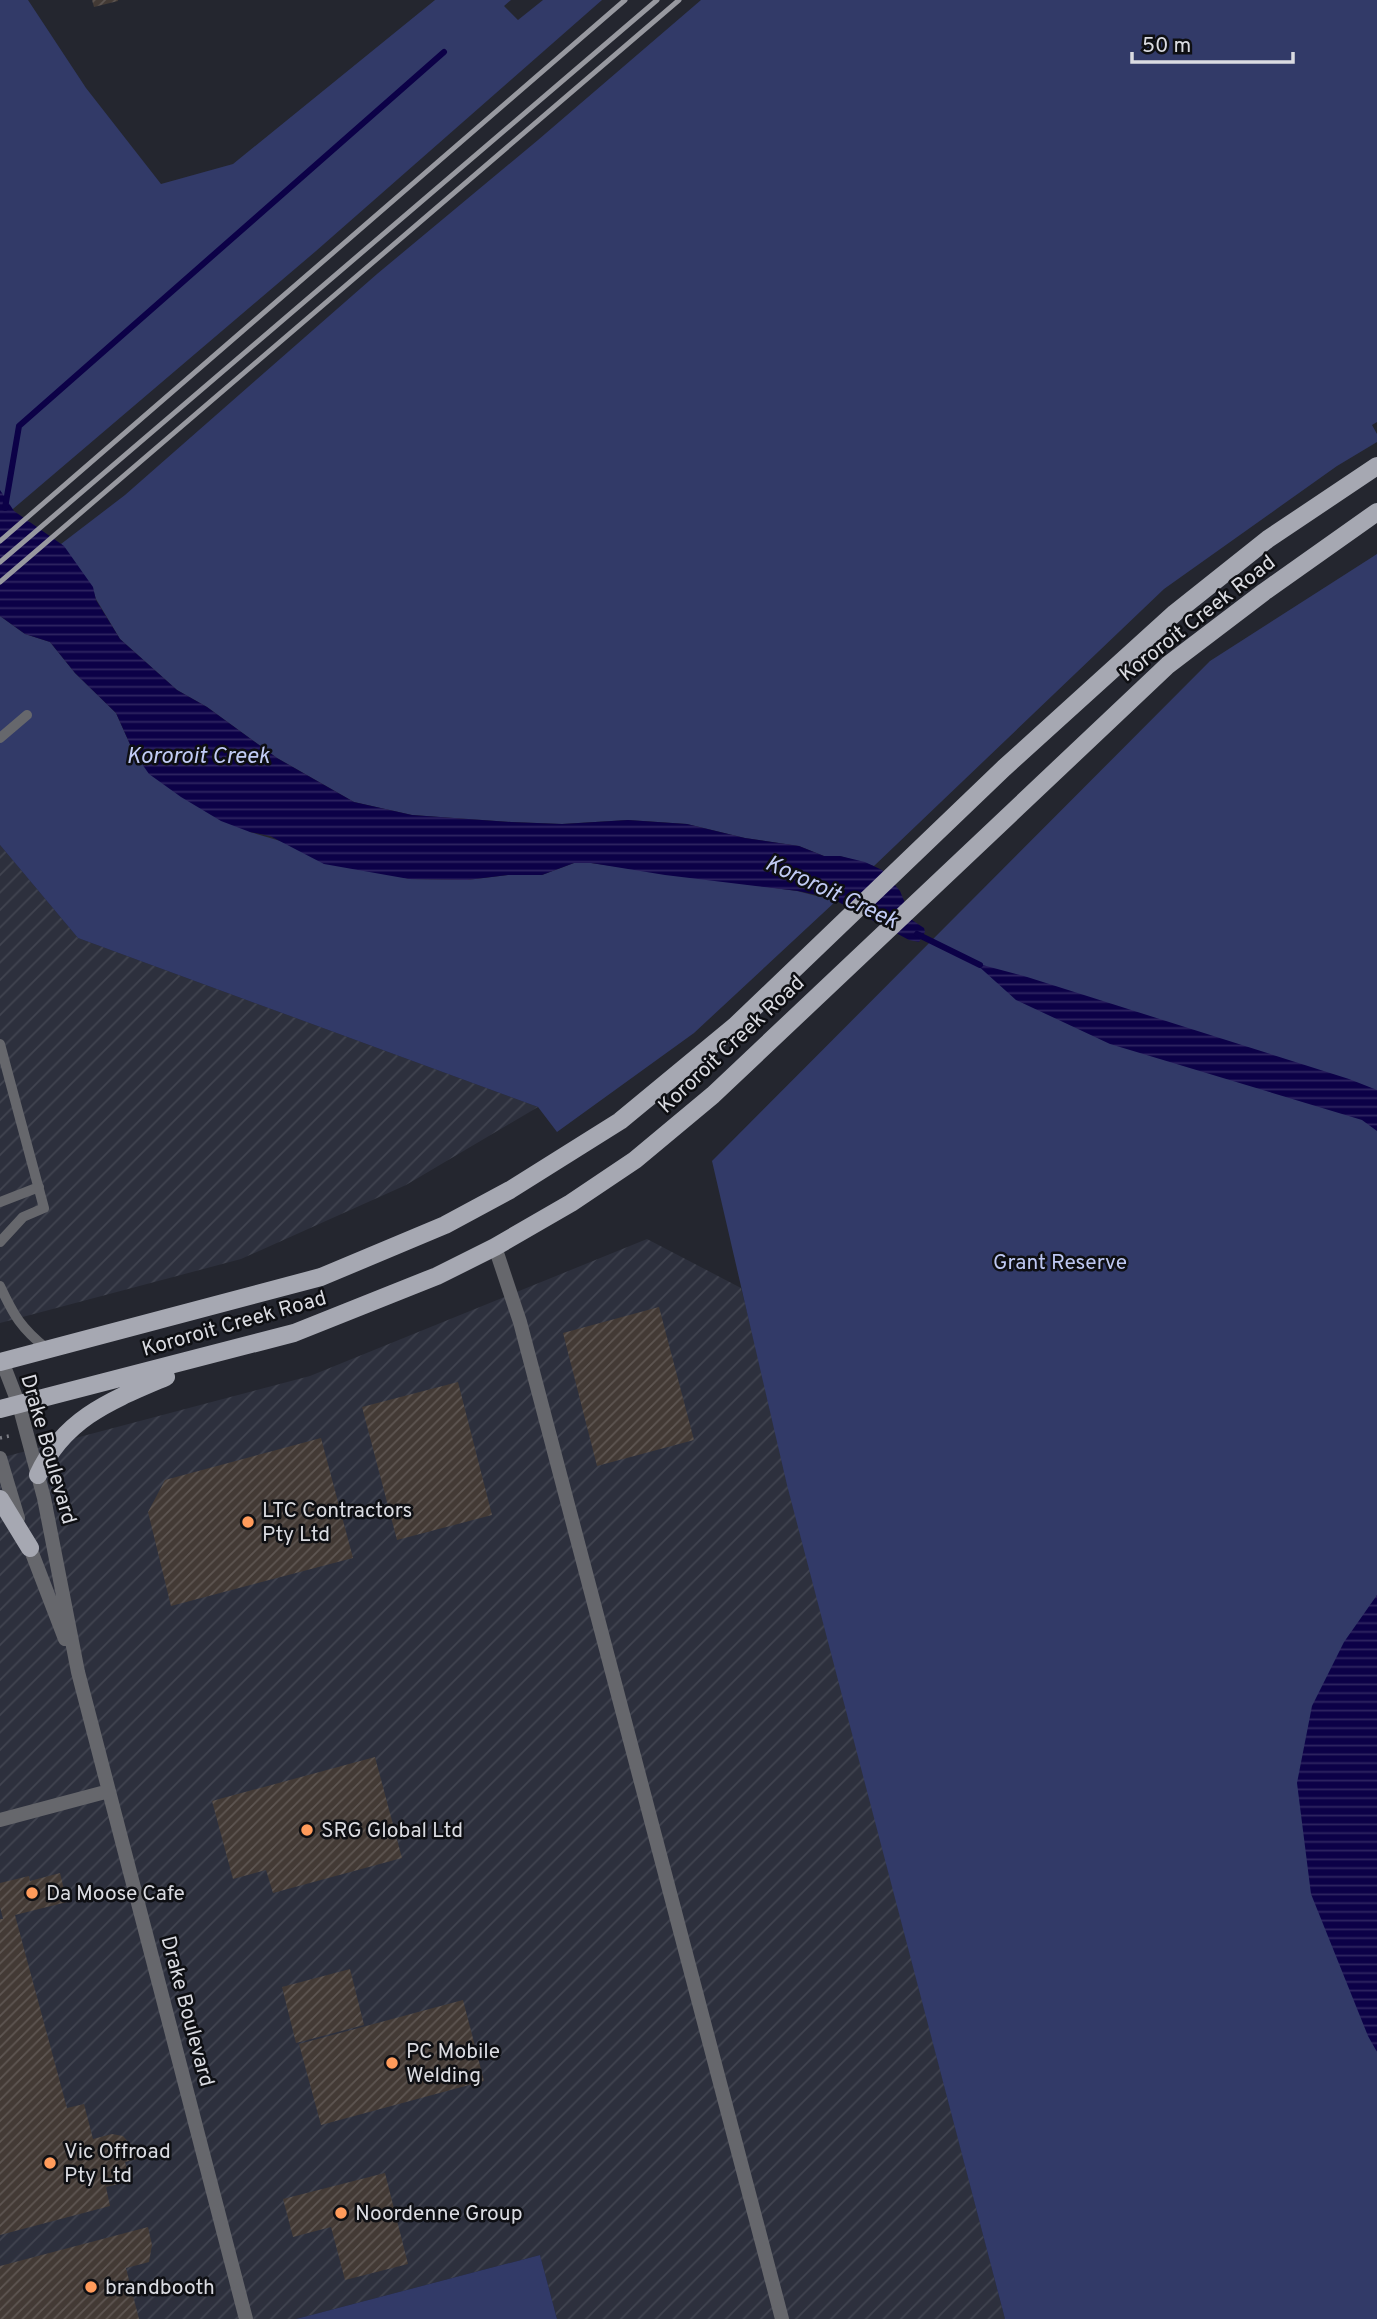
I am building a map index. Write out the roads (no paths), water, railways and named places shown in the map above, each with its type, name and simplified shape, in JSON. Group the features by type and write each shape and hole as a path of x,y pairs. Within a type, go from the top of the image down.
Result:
{"main road":[{"name":"Kororoit Creek Road","path":"1,1360 321,1277 445,1225 510,1190 620,1121 735,1026 1004,768 1185,605 1268,539 1377,466"},
{"name":"Kororoit Creek Road","path":"0,1409 294,1334 437,1276 495,1247 571,1203 635,1160 713,1095 1168,665 1264,592 1377,512"},
{"path":"38,1475 46,1457 61,1437 95,1411 126,1394 214,1356"},
{"path":"0,1499 30,1548"}],"street":[{"path":"495,1247 520,1322 782,2319"},
{"name":"Drake Boulevard","path":"1,1360 19,1405 38,1475 78,1672 246,2319"},
{"name":"Drake Boulevard","path":"0,1458 13,1506 78,1672"},
{"path":"0,1820 109,1791"}],"lane":[{"path":"0,738 27,715"},
{"path":"0,1044 44,1208 23,1217 0,1242"},
{"path":"0,1202 39,1187"},
{"path":"0,1286 23,1329 47,1349"}],"water":[{"name":"Kororoit Creek","path":"0,490 14,511 64,546 93,587 96,600 120,639 177,690 207,707 277,758 354,802 412,815 511,822 562,824 628,820 687,824 745,838 799,846 824,856 840,856 865,862 882,870 900,891 912,920 924,928 925,932 919,942 909,940 831,898 798,891 591,863 574,863 542,875 508,875 467,880 409,879 324,864 270,836 221,821 149,774 133,751 116,713 75,673 50,642 25,634 0,616"},
{"path":"975,963 1024,976 1377,1090 1377,1131 1362,1120 1110,1044 1016,1000"},
{"path":"1377,1595 1377,2052 1368,2036 1311,1894 1297,1783 1312,1706 1344,1642"}],"waterway":[{"path":"5,508 19,426 444,52"},
{"name":"Kororoit Creek","path":"917,934 980,965"}],"railway":[{"path":"0,541 625,0"},
{"path":"0,562 657,0"},
{"path":"0,582 679,0"}],"place":[{"name":"LTC Contractors Pty Ltd","path":"248,1522"},
{"name":"SRG Global Ltd","path":"307,1830"},
{"name":"Da Moose Cafe","path":"32,1893"},
{"name":"PC Mobile Welding","path":"392,2063"},
{"name":"Vic Offroad Pty Ltd","path":"50,2163"},
{"name":"Noordenne Group","path":"341,2213"},
{"name":"brandbooth","path":"91,2287"}],"park label":[{"name":"Grant Reserve","path":"1060,1262"}]}
